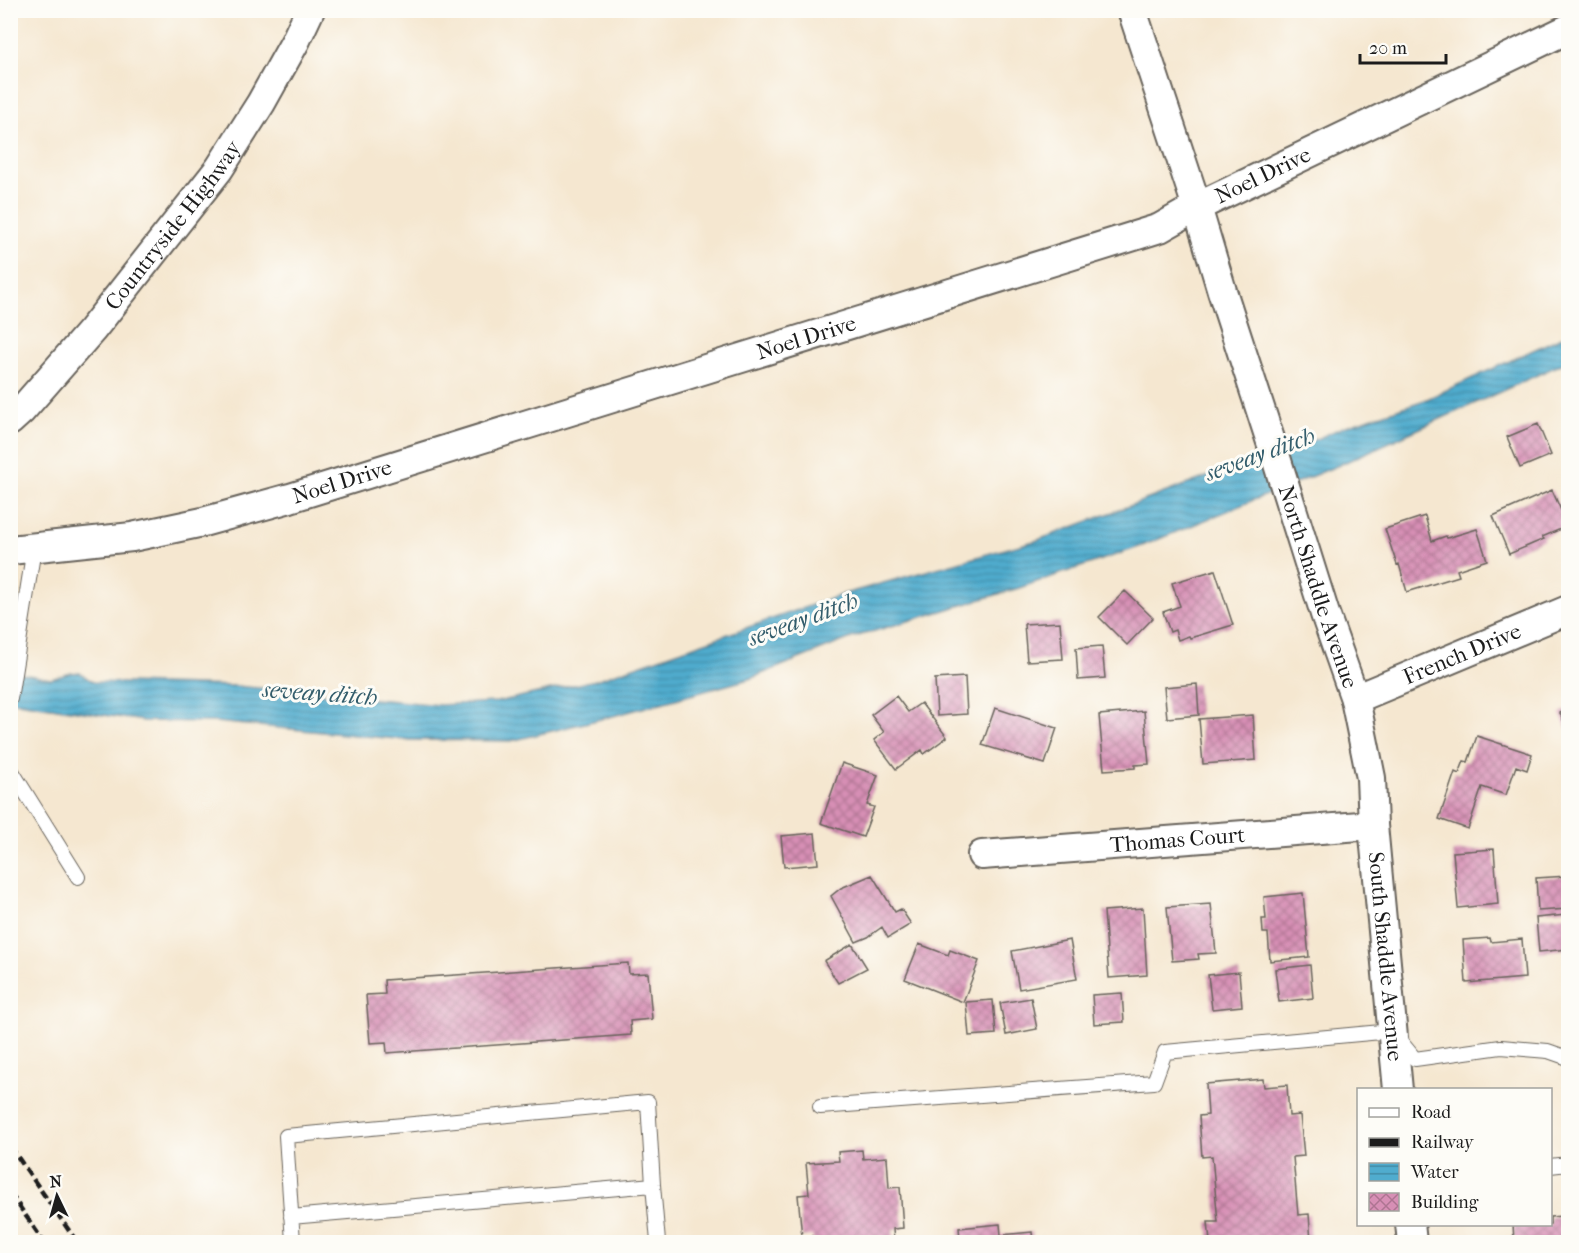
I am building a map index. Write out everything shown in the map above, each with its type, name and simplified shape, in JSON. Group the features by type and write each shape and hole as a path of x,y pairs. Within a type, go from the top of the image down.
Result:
{"street":[{"name":"Countryside Highway","path":"10,421 92,330 219,169 261,103 310,10"},
{"name":"North Shaddle Avenue","path":"1132,10 1197,207 1325,614 1355,699 1371,778 1373,825"},
{"name":"Noel Drive","path":"22,549 132,537 203,522 290,498 1160,228 1197,207 1569,28"},
{"name":"French Drive","path":"1355,699 1569,610"},
{"name":"Thomas Court","path":"982,855 1373,825"},
{"name":"South Shaddle Avenue","path":"1373,825 1398,1088"},
{"path":"1410,1226 1412,1242"}],"lane":[{"path":"10,699 18,649 22,549"},
{"path":"10,768 78,877"},
{"path":"820,1107 1154,1082 1165,1052 1392,1031 1415,1059 1501,1047 1548,1051 1569,1059"},
{"path":"293,1242 286,1136 648,1102 658,1242"},
{"path":"1552,1166 1569,1164"},
{"path":"291,1217 653,1185"}],"water":[{"name":"seveay ditch","path":"1568,334 1568,361 1339,465 1142,546 1019,588 851,638 749,679 511,741 408,740 215,722 144,721 11,701 10,672 51,679 71,673 80,673 93,682 236,686 439,705 497,702 596,680 844,594 1038,540 1319,438 1343,427 1425,400"}],"building":[{"path":"1538,424 1551,455 1520,468 1507,437"},
{"path":"1552,490 1568,526 1509,554 1493,516"},
{"path":"1425,516 1432,541 1477,529 1487,560 1457,570 1459,576 1407,592 1385,529"},
{"path":"1215,570 1233,625 1178,640 1175,630 1170,632 1163,612 1180,606 1172,583"},
{"path":"1125,591 1153,618 1127,645 1099,617"},
{"path":"1060,622 1063,659 1027,661 1024,624"},
{"path":"1102,646 1105,678 1078,680 1076,648"},
{"path":"965,677 967,714 937,716 935,679"},
{"path":"1197,684 1199,715 1167,718 1164,687"},
{"path":"896,696 908,712 921,703 947,737 924,754 922,750 896,769 874,740 884,732 871,715"},
{"path":"995,708 1057,728 1045,764 982,745"},
{"path":"1568,709 1568,731 1560,713"},
{"path":"1144,711 1149,764 1135,765 1135,768 1104,770 1099,715"},
{"path":"1253,715 1256,760 1203,764 1199,719"},
{"path":"1477,736 1532,754 1527,770 1516,766 1506,795 1482,787 1468,829 1439,819 1455,772 1459,774 1464,761 1468,762"},
{"path":"842,763 878,775 867,805 874,807 863,837 821,823"},
{"path":"815,833 818,864 784,867 781,836"},
{"path":"1494,849 1498,904 1458,908 1453,852"},
{"path":"872,875 895,912 901,909 911,924 888,938 882,927 856,942 831,896 841,888"},
{"path":"1568,876 1568,909 1538,911 1536,878"},
{"path":"1303,893 1309,957 1270,961 1268,933 1263,933 1262,919 1266,919 1264,897"},
{"path":"1211,904 1216,953 1198,954 1199,959 1172,961 1167,907"},
{"path":"1143,908 1147,975 1109,978 1104,911"},
{"path":"1566,915 1568,949 1539,952 1536,918"},
{"path":"1490,938 1491,942 1522,939 1525,978 1466,983 1463,940"},
{"path":"1070,940 1077,979 1019,989 1012,951"},
{"path":"852,944 867,968 838,983 824,961"},
{"path":"919,944 948,955 950,950 979,961 963,1002 905,979"},
{"path":"628,963 629,974 648,973 652,1019 630,1021 631,1035 387,1053 386,1042 370,1043 366,995 385,994 384,980"},
{"path":"1310,965 1313,998 1279,1002 1275,969"},
{"path":"1239,972 1242,1006 1212,1009 1208,975"},
{"path":"1122,993 1124,1022 1094,1024 1092,995"},
{"path":"1031,998 1037,1029 1006,1035 1000,1003"},
{"path":"993,1000 996,1034 969,1036 966,1002"},
{"path":"1263,1079 1264,1087 1287,1085 1289,1116 1300,1115 1304,1156 1293,1157 1298,1215 1309,1214 1311,1242 1210,1242 1208,1222 1218,1222 1212,1156 1202,1157 1199,1116 1208,1115 1206,1084"},
{"path":"862,1150 863,1159 887,1157 889,1188 900,1187 903,1228 893,1229 894,1242 813,1242 812,1236 802,1237 798,1195 809,1194 806,1163 839,1161 838,1152"},
{"path":"1563,1216 1566,1242 1514,1242 1513,1226 1552,1226 1552,1217"},
{"path":"1000,1224 1001,1235 1032,1232 1033,1242 932,1242 960,1238 959,1228"}],"railway":[{"path":"10,1146 77,1242"},
{"path":"10,1193 44,1242"}]}
